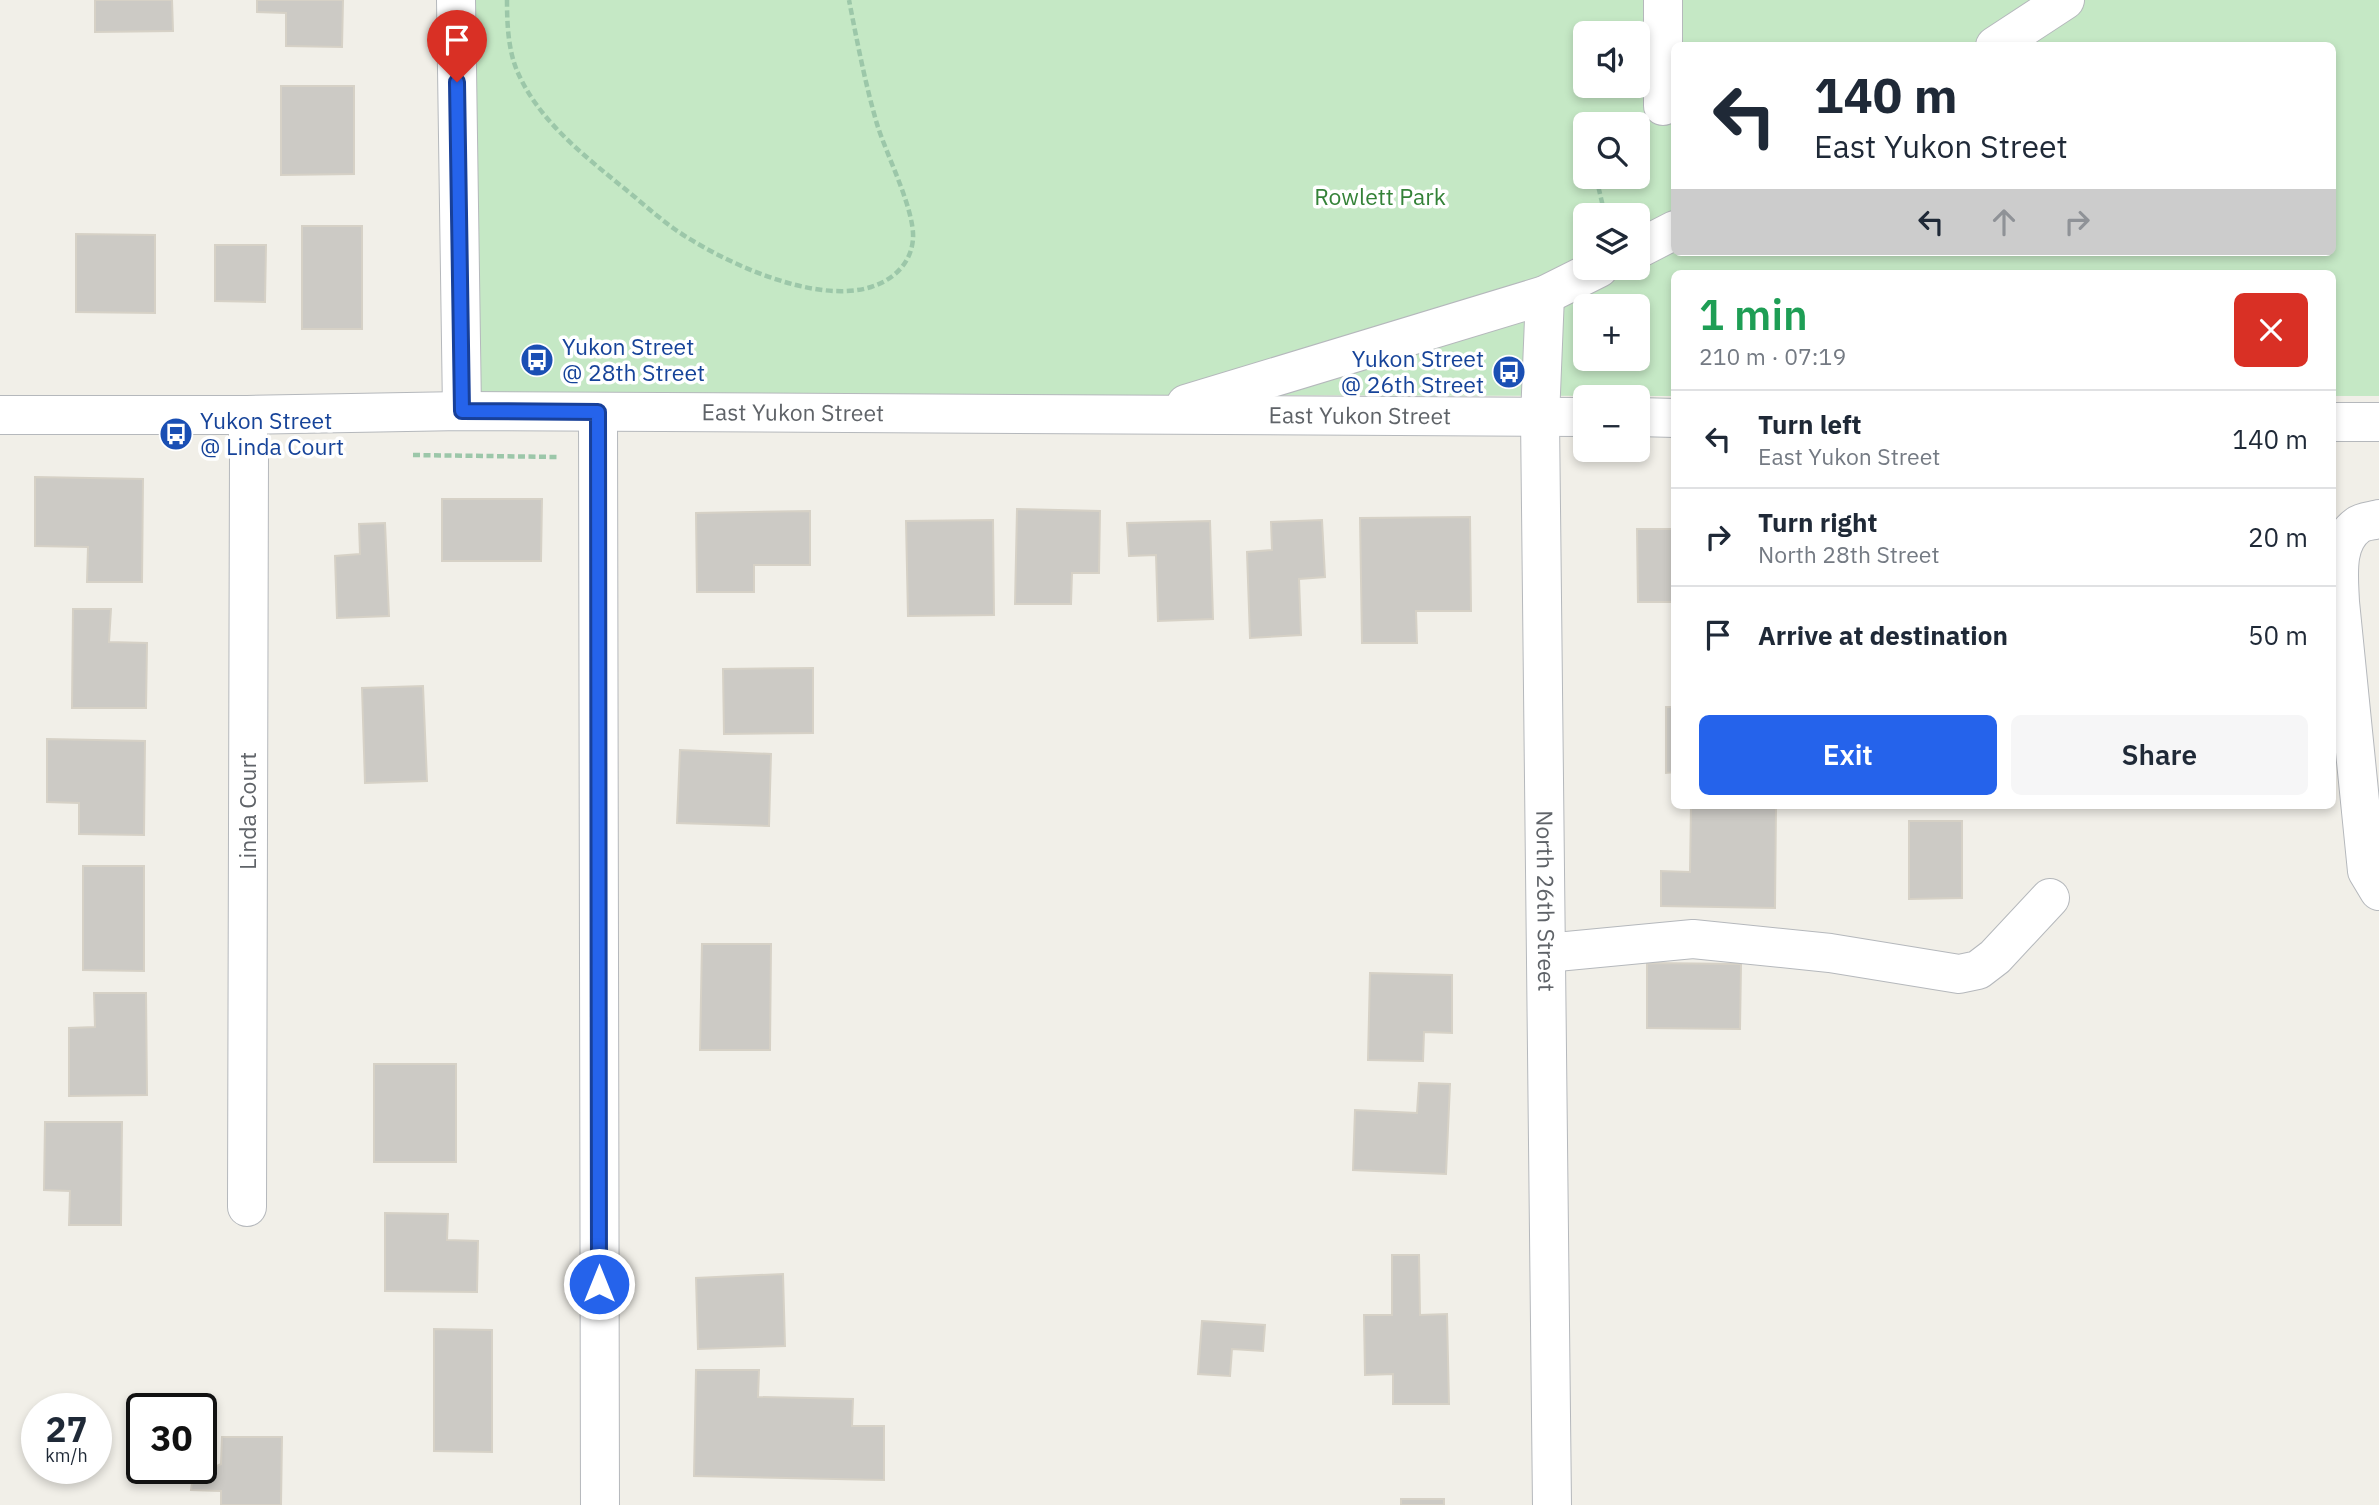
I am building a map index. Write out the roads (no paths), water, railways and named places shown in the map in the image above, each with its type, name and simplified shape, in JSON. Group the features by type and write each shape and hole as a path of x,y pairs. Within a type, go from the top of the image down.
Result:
{"street":[{"path":"456,0 462,411"},
{"path":"1662,106 1663,0"},
{"path":"2001,42 2065,0"},
{"path":"1650,243 1671,232"},
{"path":"1148,415 1545,295 1575,280"},
{"name":"North 26th Street","path":"1545,295 1540,417 1552,1505"},
{"name":"East Yukon Street","path":"0,415 247,415 462,411 1573,417"},
{"path":"598,412 600,1505"},
{"name":"Linda Court","path":"247,415 247,1207"},
{"path":"1650,417 1671,418"},
{"path":"2336,422 2379,422"},
{"path":"2379,519 2359,524 2344,540 2339,566 2340,602 2367,870 2379,891"},
{"path":"1546,953 1693,939 1830,953 1959,974 1978,970 1995,957 2050,898"}],"place":[{"name":"Yukon Street @ 28th Street","path":"537,360"},
{"name":"Yukon Street @ 26th Street","path":"1509,372"},
{"name":"Yukon Street @ Linda Court","path":"176,434"}],"park label":[{"name":"Rowlett Park","path":"1380,197"}]}
